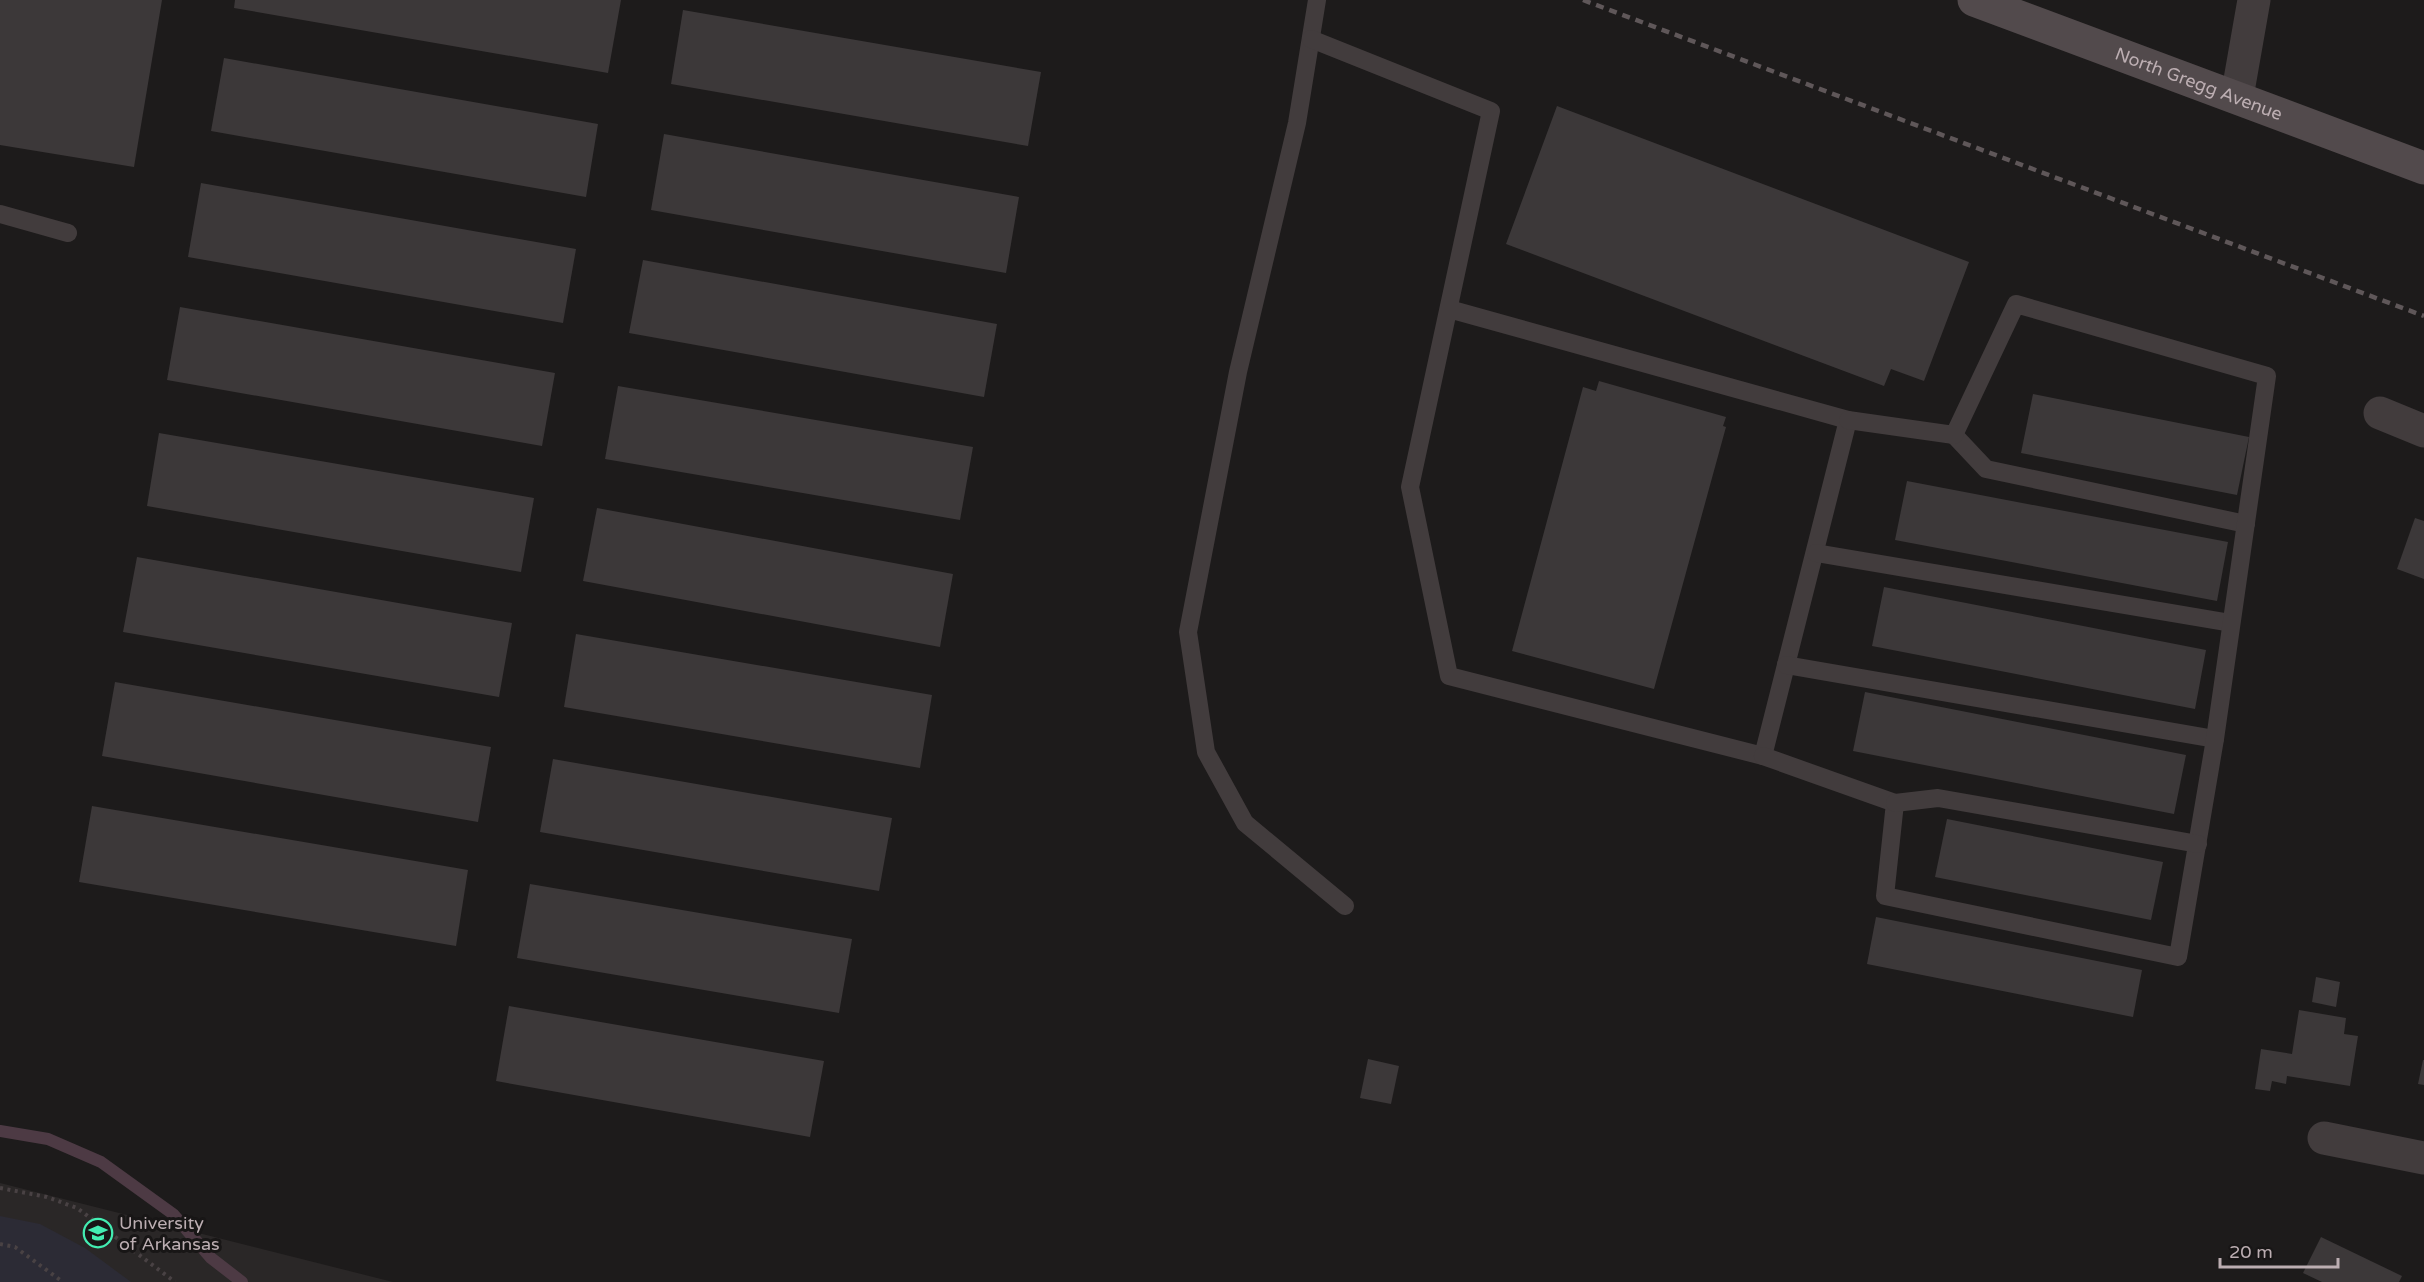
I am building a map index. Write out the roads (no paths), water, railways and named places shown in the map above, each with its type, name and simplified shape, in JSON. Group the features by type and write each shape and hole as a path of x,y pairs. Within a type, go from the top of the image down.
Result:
{"main road":[{"name":"North Gregg Avenue","path":"1974,0 2424,168"}],"street":[{"path":"2237,98 2254,0"},
{"path":"2380,413 2424,431"},
{"path":"2324,1138 2424,1158"}],"lane":[{"path":"1317,0 1297,123 1238,372 1188,632 1206,752 1245,823 1345,906"},
{"path":"1311,39 1491,111 1410,487 1449,676 1763,756 1895,803 1938,798 2198,844"},
{"path":"0,214 68,233"},
{"path":"1895,803 1885,896 2178,957 2215,739 2267,376 2016,304 1953,435"},
{"path":"1449,309 1848,420 1953,435 1986,469 2246,524"},
{"path":"1763,756 1848,420"},
{"path":"1816,553 2231,623"},
{"path":"1786,665 2215,739"}],"waterway":[{"path":"0,1131 48,1139 101,1162 173,1214 211,1258 242,1282"}],"railway":[{"path":"1583,0 2424,316"}],"place":[{"name":"University of Arkansas","path":"98,1233"}]}
